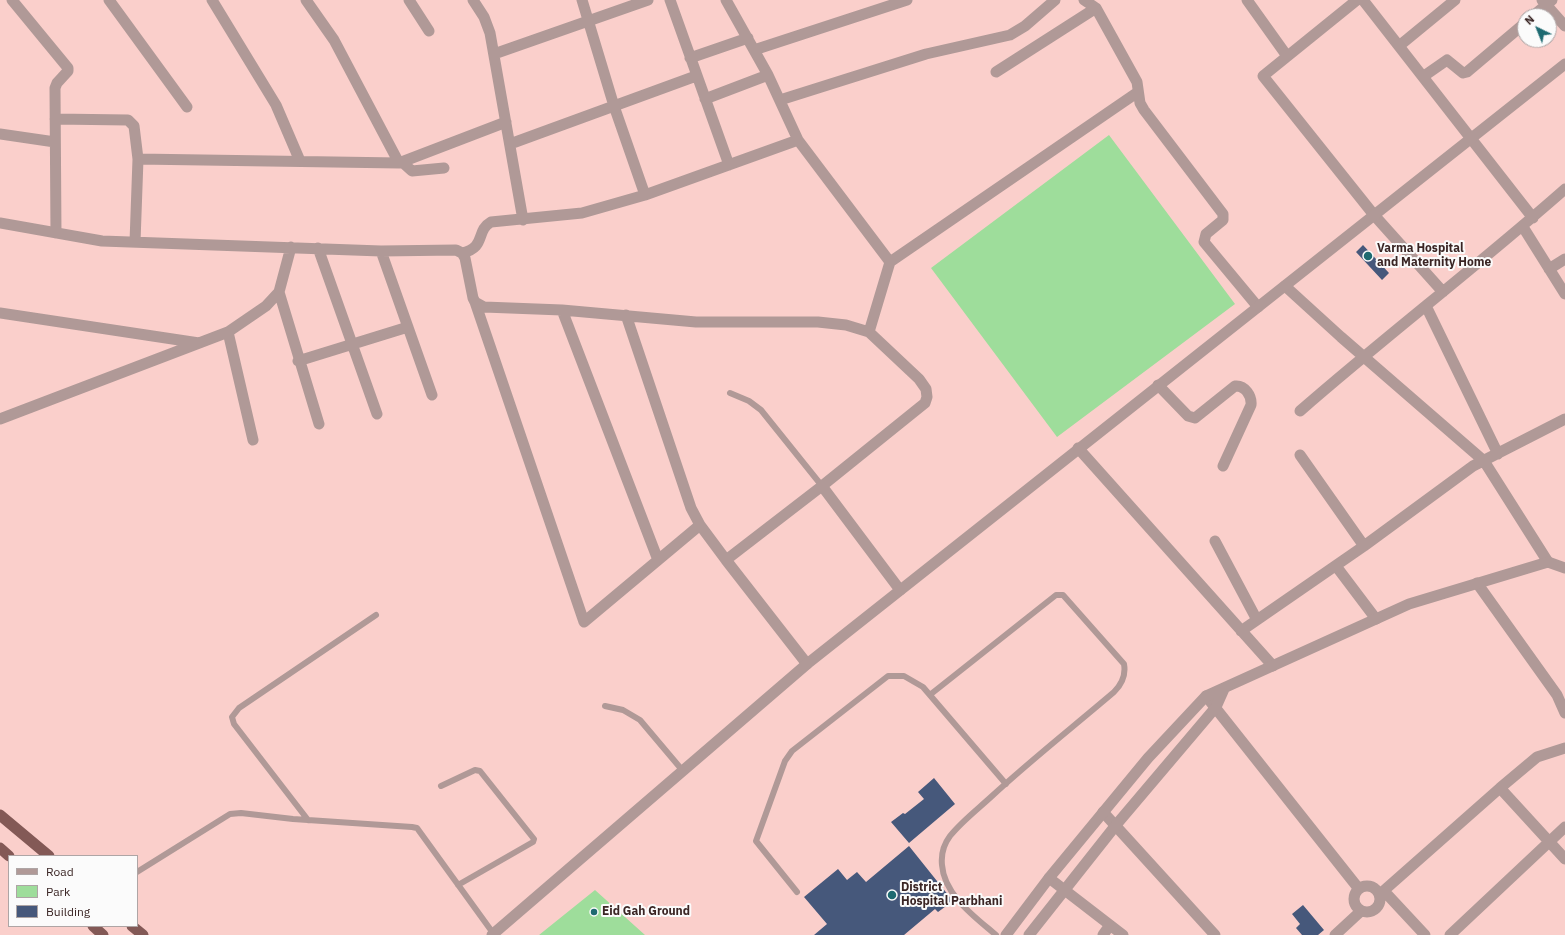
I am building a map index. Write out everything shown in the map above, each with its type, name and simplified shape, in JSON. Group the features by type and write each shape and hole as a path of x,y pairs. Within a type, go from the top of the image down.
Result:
{"highway":[{"path":"0,815 48,855"},
{"path":"0,848 8,855"},
{"path":"94,927 104,935"},
{"path":"133,927 143,935"}],"street":[{"path":"12,0 68,68 68,71 56,85 54,142 56,233"},
{"path":"212,0 276,105 300,161"},
{"path":"306,0 334,40 400,163 412,172 444,168"},
{"path":"409,0 429,31"},
{"path":"473,0 486,22 490,33 523,220"},
{"path":"582,0 614,106 644,195"},
{"path":"494,54 587,20 648,0"},
{"path":"670,0 729,165"},
{"path":"726,0 768,75 798,140 890,262"},
{"path":"754,50 907,0"},
{"path":"780,100 926,54 1010,35 1025,26 1055,0"},
{"path":"1084,0 1096,8 1137,82 1140,103 1144,110 1222,214 1223,220 1204,238 1206,246 1258,307"},
{"path":"1247,0 1287,56"},
{"path":"1357,0 1263,76 1374,215 1443,292"},
{"path":"1363,0 1424,76 1533,218"},
{"path":"1399,46 1454,0"},
{"path":"113,1 187,107"},
{"path":"1547,2 1565,26"},
{"path":"996,72 1096,8"},
{"path":"1424,76 1445,60 1449,61 1464,72 1468,72 1517,30"},
{"path":"690,58 748,38"},
{"path":"492,934 807,664 1565,64"},
{"path":"705,99 768,75"},
{"path":"510,144 696,76"},
{"path":"869,332 890,262 1138,92"},
{"path":"55,119 128,120 134,126 138,159 135,242"},
{"path":"138,159 400,163 506,122"},
{"path":"0,133 54,142"},
{"path":"462,253 470,251 475,247 480,241 484,228 491,222 582,213 644,195 798,140"},
{"path":"1300,411 1363,356 1523,227 1565,189"},
{"path":"0,222 102,241 318,248 381,252 456,250 462,253 465,258 472,298 475,302 584,622 700,525"},
{"path":"1523,227 1565,294"},
{"path":"0,419 228,332 266,306 278,292 291,247"},
{"path":"318,248 377,414"},
{"path":"381,252 432,395"},
{"path":"1549,269 1565,259"},
{"path":"1285,286 1484,461 1548,562"},
{"path":"278,292 298,361 319,424"},
{"path":"475,302 484,307 562,310 696,322 818,322 846,325 869,332 919,379 926,389 927,397 925,403 822,486 726,560"},
{"path":"1426,306 1498,454"},
{"path":"562,310 658,560"},
{"path":"3,316 201,343"},
{"path":"626,316 691,508 700,525 726,560 807,664"},
{"path":"298,361 408,327"},
{"path":"228,332 253,440"},
{"path":"1158,385 1188,416 1192,418 1195,418 1235,386 1242,387 1251,397 1251,405 1222,466"},
{"path":"1242,631 1336,566 1474,466 1565,418"},
{"path":"1078,448 1273,666"},
{"path":"1300,455 1364,546"},
{"path":"822,486 900,590"},
{"path":"1215,541 1257,620"},
{"path":"1006,935 1049,878 1148,758 1206,696 1409,604 1548,562 1565,568"},
{"path":"1336,566 1376,619"},
{"path":"1477,583 1557,695 1565,713"},
{"path":"1029,935 1116,825 1216,707 1224,689"},
{"path":"1206,696 1359,889"},
{"path":"1426,935 1382,892 1371,886 1364,886 1355,894 1354,900 1356,907 1361,911 1374,911 1381,900 1382,892 1500,788 1537,757 1565,748"},
{"path":"1148,758 1162,771"},
{"path":"1500,788 1565,859"},
{"path":"1103,812 1215,935"},
{"path":"1450,935 1565,827"},
{"path":"1049,878 1123,935"},
{"path":"1335,935 1361,911"},
{"path":"1103,935 1110,925"}],"lane":[{"path":"730,393 749,401 761,410 822,486"},
{"path":"931,694 1059,594 1063,595 1122,661 1125,669 1124,677 1114,692 1006,784 950,836 942,855 944,877 962,905 996,935"},
{"path":"308,820 234,724 232,717 239,708 376,615"},
{"path":"797,892 756,841 788,756 888,676 904,676 911,679 931,694 1006,784"},
{"path":"605,706 623,710 640,720 683,771"},
{"path":"441,786 475,770 480,771 534,839 533,842 458,885"},
{"path":"138,871 230,814 241,813 308,820 417,828 492,934"}],"green space":[{"path":"1109,135 1235,304 1057,437 931,268"},
{"name":"Eid Gah Ground","path":"595,890 645,935 539,935"}],"building":[{"path":"1363,245 1389,273 1382,280 1356,252"},
{"path":"934,778 955,804 909,843 891,822 903,813 905,814 924,799 918,792"},
{"path":"909,846 953,901 938,912 935,909 904,935 814,935 827,924 804,897 838,869 847,880 857,872 866,882"},
{"path":"1303,905 1324,930 1318,935 1302,935 1296,928 1300,924 1292,914"}],"place":[{"name":"Varma Hospital and Maternity Home","path":"1368,256"},
{"name":"District Hospital Parbhani","path":"892,895"},
{"name":"Eid Gah Ground","path":"594,912"}]}
